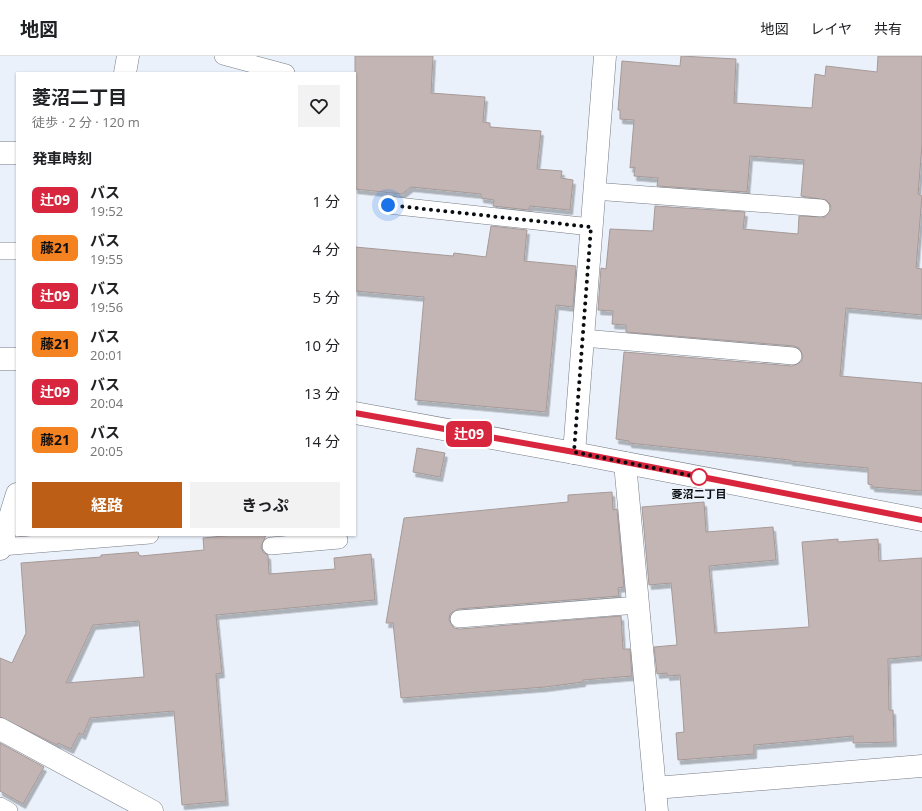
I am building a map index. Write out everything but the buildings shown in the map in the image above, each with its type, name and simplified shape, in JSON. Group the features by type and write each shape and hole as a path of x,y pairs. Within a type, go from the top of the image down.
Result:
{"street":[{"path":"125,72 128,56"},
{"path":"574,452 604,56"},
{"path":"0,154 16,153"},
{"path":"0,359 16,359"},
{"path":"356,413 574,452 922,520"},
{"path":"625,463 657,811"},
{"path":"2,541 16,497"},
{"path":"0,729 139,808"},
{"path":"655,788 922,766"}],"lane":[{"path":"223,56 282,72"},
{"path":"594,191 821,208"},
{"path":"388,205 591,227"},
{"path":"0,251 16,251"},
{"path":"583,338 793,356"},
{"path":"2,541 125,536"},
{"path":"271,546 310,539 339,540"},
{"path":"459,619 638,605"},
{"path":"0,806 9,811"}],"bus line":[{"name":"辻09","path":"356,413 574,452 922,520"}],"place":[{"name":"菱沼二丁目","path":"699,477"}],"route":[{"path":"388,205 591,227 574,452 703,478 699,477"}]}
